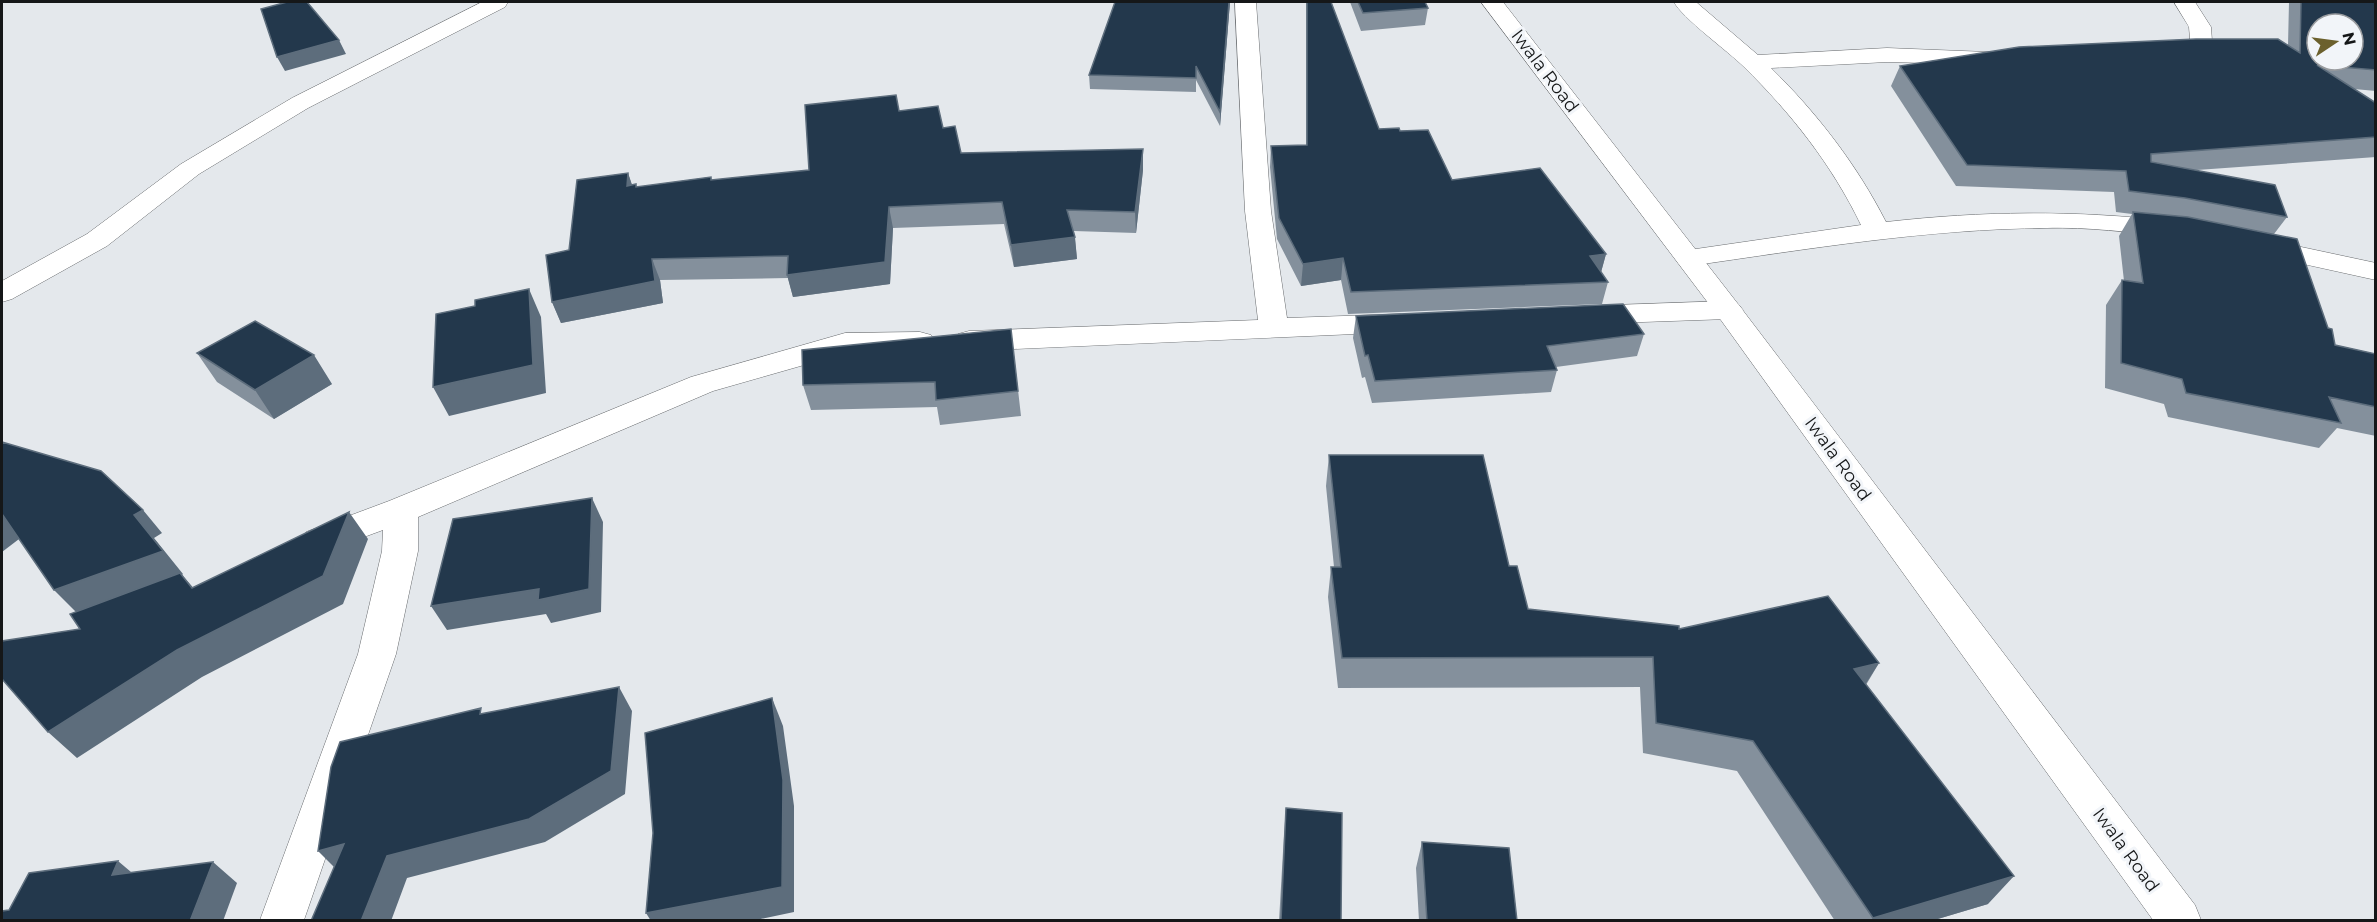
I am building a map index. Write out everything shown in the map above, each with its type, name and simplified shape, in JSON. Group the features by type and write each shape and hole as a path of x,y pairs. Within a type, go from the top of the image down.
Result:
{"street":[{"path":"2,293 97,240 190,169 300,103 497,2"},
{"path":"1245,2 1258,211 1274,328"},
{"name":"Iwala Road","path":"1492,2 1728,310 2179,921"},
{"path":"1684,2 1752,62 1783,95 1839,163 1863,200 1877,231"},
{"path":"2145,52 2178,51 2193,47 2201,41 2200,27 2185,2"},
{"path":"1752,62 1887,55 2023,57"},
{"path":"1689,258 1877,231 1971,222 2047,218 2151,226 2196,234"},
{"path":"2230,240 2376,272"},
{"path":"1561,316 1728,310"},
{"path":"290,551 401,510 702,384 845,343 1014,340 1429,322"},
{"path":"282,921 377,654 400,551 401,510"}],"building":[{"path":"287,2 307,2 339,40 277,57 261,9"},
{"path":"1115,2 1229,2 1220,112 1196,66 1196,78 1089,75"},
{"path":"1307,2 1331,2 1379,129 1428,130 1452,180 1540,168 1606,254 1590,256 1608,282 1351,292 1343,258 1303,264 1279,218 1271,146 1307,145"},
{"path":"1358,2 1425,2 1428,8 1363,13"},
{"path":"2301,2 2376,2 2376,70 2365,69 2365,12 2305,12 2305,72 2328,72 2376,103 2376,137 2151,154 2151,162 2275,185 2287,217 2185,198 2129,191 2126,171 1967,165 1900,66 2019,47 2196,39 2278,39 2300,53"},
{"path":"896,95 899,111 938,106 943,128 955,126 961,153 1143,149 1135,212 1067,210 1075,237 1011,245 1002,202 889,207 885,262 787,275 788,256 652,259 655,281 552,302 546,255 569,250 577,180 628,173 627,186 636,184 636,187 711,177 711,180 809,170 805,105"},
{"path":"2133,212 2188,217 2297,239 2328,328 2332,329 2335,345 2376,354 2376,407 2329,397 2341,423 2186,393 2182,379 2121,363 2122,280 2143,283"},
{"path":"529,289 533,365 433,387 436,314 475,306 475,300"},
{"path":"1623,304 1644,334 1547,346 1557,370 1375,381 1368,355 1365,356 1356,316"},
{"path":"255,321 314,355 255,390 197,353"},
{"path":"1011,329 1018,391 936,400 935,382 803,385 802,350"},
{"path":"2,442 101,471 143,510 134,515 163,551 54,590 2,514"},
{"path":"1329,455 1483,455 1509,566 1517,566 1528,609 1679,626 1679,629 1828,596 1879,663 1854,669 2014,876 1873,918 1753,741 1656,723 1653,657 1342,658 1331,567 1341,567"},
{"path":"592,498 589,589 538,600 539,589 431,606 453,519"},
{"path":"349,512 323,576 177,650 48,732 2,679 2,641 80,629 70,614 180,573 192,588"},
{"path":"619,687 611,771 529,819 387,856 361,921 311,921 344,844 318,851 331,767 340,742 481,708 480,714"},
{"path":"772,698 783,780 782,887 646,913 653,833 645,733"},
{"path":"1286,808 1342,813 1341,921 1281,921"},
{"path":"1422,842 1509,848 1517,921 1427,921"},
{"path":"118,861 112,875 213,862 190,921 2,921 2,911 9,910 29,873"}]}
